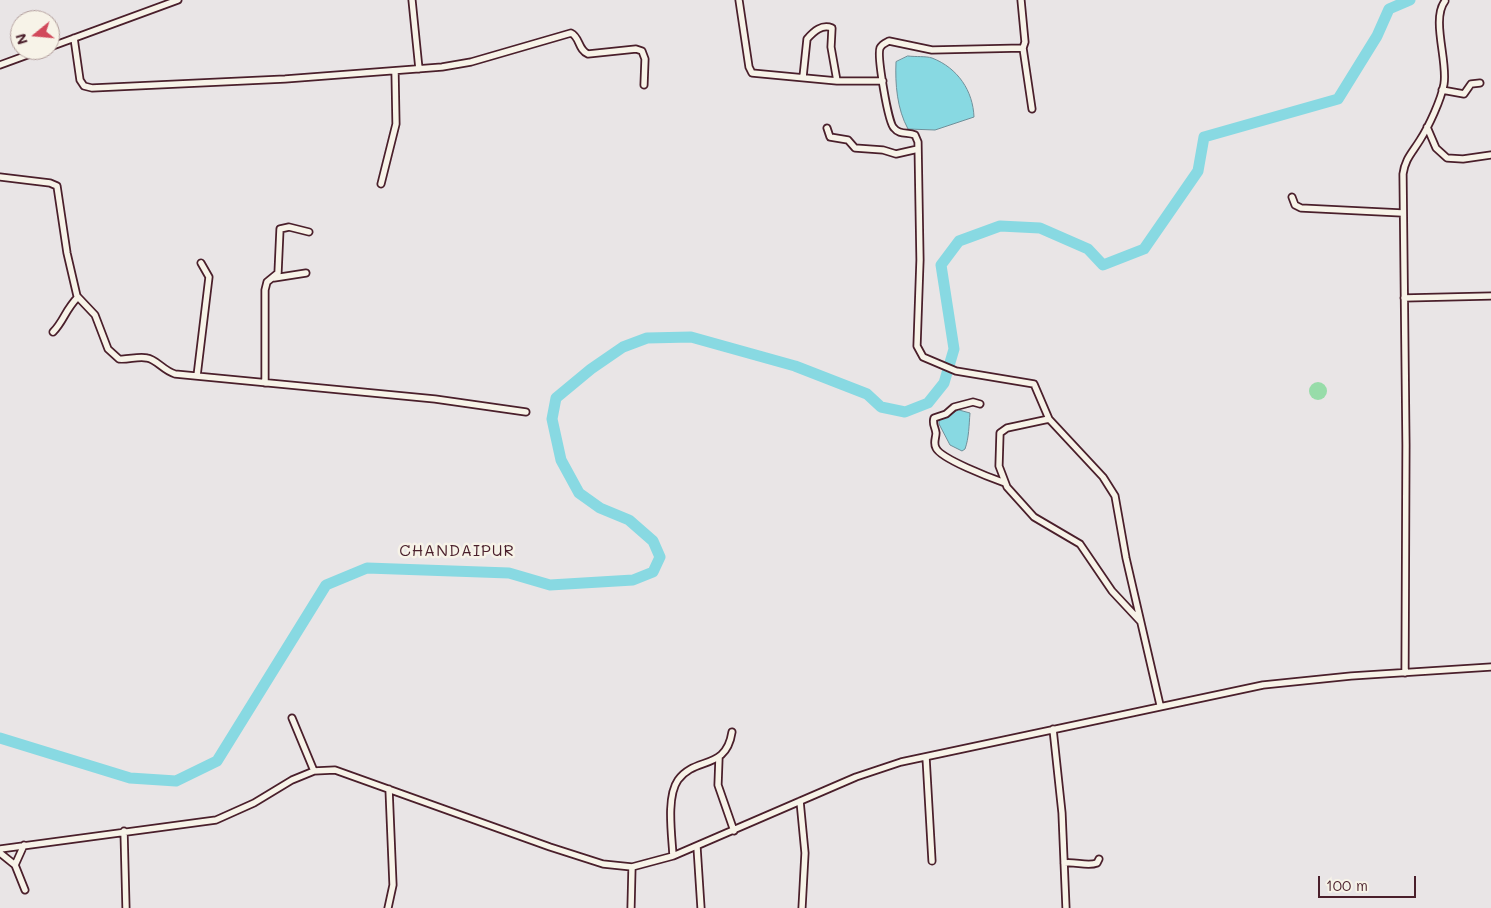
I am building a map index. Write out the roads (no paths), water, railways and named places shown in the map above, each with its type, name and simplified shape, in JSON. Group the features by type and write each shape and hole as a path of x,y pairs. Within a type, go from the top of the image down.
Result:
{"street":[{"path":"60,43 178,0"},
{"path":"412,0 418,69"},
{"path":"739,0 750,70 756,74 837,81 883,81"},
{"path":"1020,0 1025,42 1023,48 1032,109"},
{"path":"1405,673 1406,454 1402,213 1404,165 1427,127 1442,90 1445,75 1440,13 1445,1"},
{"path":"803,77 807,38 818,29 829,26 832,28 831,47 837,81"},
{"path":"74,38 80,80 84,86 92,88 285,79 418,69 470,62 571,33 575,34 583,51 588,54 636,49 642,51 645,59 644,84"},
{"path":"1023,48 932,50 896,42 884,43 881,46 879,55 891,125 900,133 915,135 918,149 920,260 917,346 923,357 956,371 1034,384 1049,419 1103,477 1115,496 1140,621 1160,705"},
{"path":"0,65 14,60"},
{"path":"381,184 396,124 395,71"},
{"path":"1442,90 1464,94 1471,84 1480,83"},
{"path":"1427,127 1436,148 1447,158 1463,159 1491,155"},
{"path":"827,128 830,138 848,140 855,148 883,150 896,154 918,149"},
{"path":"0,177 50,183 57,186 67,253 78,297 95,315 108,349 114,356 124,360 152,359 167,372 435,399 526,412"},
{"path":"1292,197 1295,205 1301,208 1402,213"},
{"path":"265,383 265,290 267,282 278,273 280,228 289,227 309,232"},
{"path":"197,376 209,277 201,263"},
{"path":"272,278 306,273"},
{"path":"1404,298 1491,296"},
{"path":"53,332 60,324 66,310 78,297"},
{"path":"980,404 974,402 954,408 946,414 934,418 932,424 936,433 934,445 937,451 946,458 1005,483"},
{"path":"1049,419 1007,428 1000,433 999,466 1005,483 1024,509 1080,544 1112,591 1140,621"},
{"path":"0,849 216,820 235,812 292,780 314,771 335,770 594,861 632,867 673,856 697,847 856,777 926,757 1160,705 1295,680 1491,667"},
{"path":"292,718 314,771"},
{"path":"1053,729 1059,780 1066,908"},
{"path":"673,856 672,799 678,780 694,769 719,758 728,747 732,732"},
{"path":"926,757 932,861"},
{"path":"719,758 718,785 734,831"},
{"path":"388,908 393,885 389,789"},
{"path":"800,801 805,853 802,908"},
{"path":"124,831 126,908"},
{"path":"15,864 24,845"},
{"path":"697,847 701,908"},
{"path":"0,853 15,864 25,890"},
{"path":"1064,863 1076,862 1093,865 1099,859"},
{"path":"631,908 632,867"}],"water":[{"path":"908,56 932,58 941,62 956,74 971,98 974,117 935,130 908,129 899,105 896,88 896,62"},
{"path":"959,410 970,413 969,431 965,449 962,451 950,445 939,424 939,421"}],"waterway":[{"path":"0,738 130,778 176,781 217,761 326,585 367,568 509,573 550,585 633,580 653,572 660,557 653,541 629,520 600,508 579,493 561,460 552,419 556,398 591,369 623,347 647,338 691,337 795,366 867,394 881,407 905,412 928,403 944,383 954,349 941,265 959,241 1000,226 1040,228 1088,249 1103,265 1144,249 1198,171 1204,137 1338,99 1377,36 1389,9 1410,0"}],"district":[{"name":"CHANDAIPUR","path":"457,551"}]}
